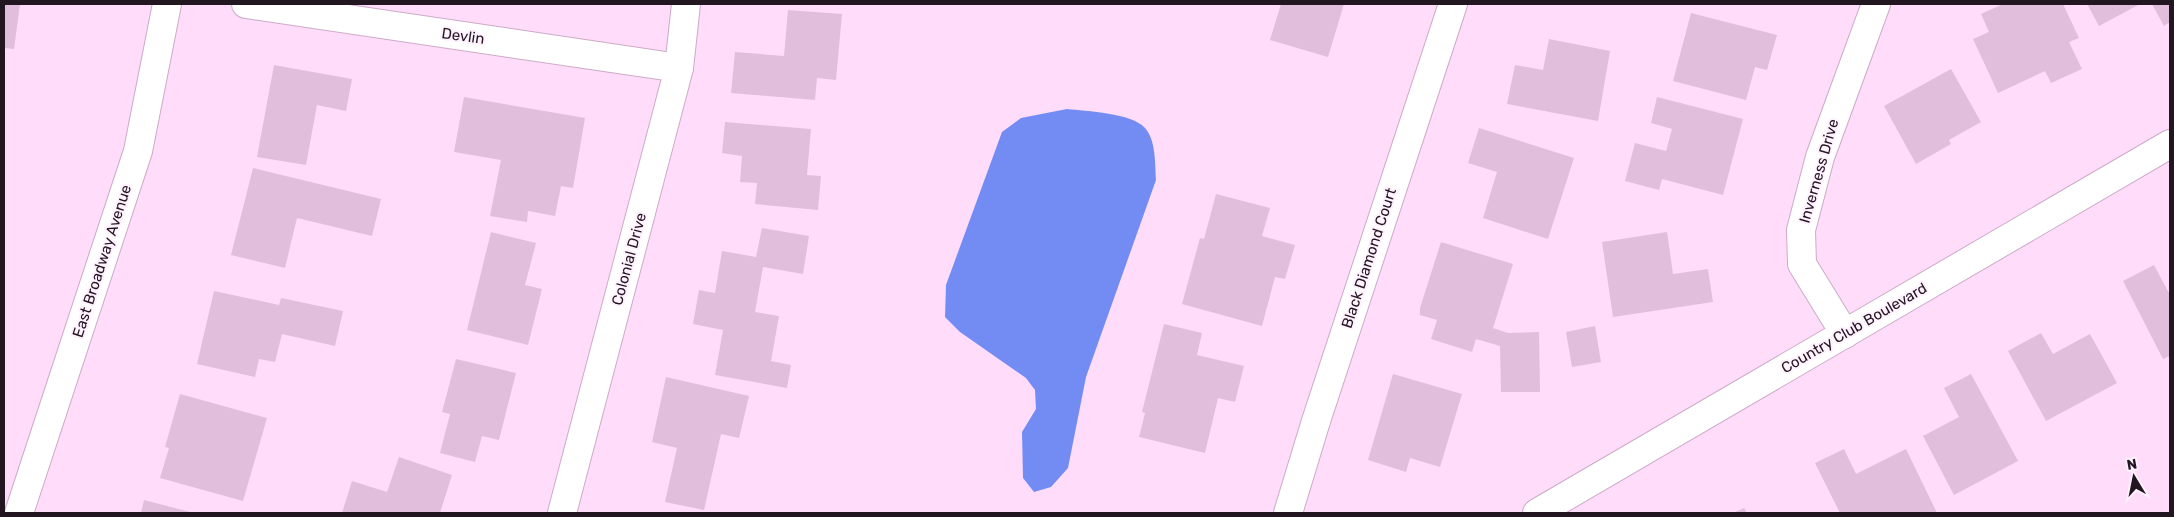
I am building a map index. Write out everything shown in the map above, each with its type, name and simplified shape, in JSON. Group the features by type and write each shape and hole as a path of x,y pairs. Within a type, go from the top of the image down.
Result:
{"street":[{"name":"East Broadway Avenue","path":"19,513 138,151 167,4"},
{"name":"Devlin","path":"246,4 679,68"},
{"name":"Colonial Drive","path":"562,513 679,68 686,4"},
{"name":"Black Diamond Court","path":"1288,513 1453,4"},
{"name":"Inverness Drive","path":"1844,334 1802,264 1801,230 1820,156 1876,4"},
{"name":"Country Club Boulevard","path":"1537,513 2170,144"}],"water":[{"path":"1067,109 1120,116 1139,123 1149,133 1151,139 1156,180 1086,377 1068,468 1051,487 1034,492 1023,478 1022,432 1036,409 1035,390 1026,378 960,332 945,317 946,285 1002,132 1021,118"}],"building":[{"path":"4,4 20,4 14,49 4,48"},
{"path":"1281,4 1344,4 1328,57 1270,40"},
{"path":"2003,4 2063,4 2079,38 2069,42 2082,69 2051,83 2045,71 1998,93 1973,39 1989,32 1981,14"},
{"path":"2087,4 2140,4 2099,26"},
{"path":"2152,4 2170,4 2170,22 2164,26"},
{"path":"788,10 842,14 836,80 817,78 815,100 731,93 735,52 784,56"},
{"path":"1691,13 1777,35 1767,70 1755,67 1746,100 1673,81"},
{"path":"1549,39 1610,51 1598,121 1507,104 1515,65 1543,70"},
{"path":"274,65 352,79 346,111 317,105 306,165 257,157"},
{"path":"1951,69 1981,122 1949,140 1951,144 1916,164 1884,106"},
{"path":"464,97 585,118 573,188 561,186 555,216 528,211 527,222 490,216 501,160 454,152"},
{"path":"1657,97 1743,119 1723,195 1662,179 1659,190 1625,181 1635,143 1666,151 1672,129 1651,123"},
{"path":"725,122 811,129 807,175 821,176 818,210 755,204 757,183 740,182 742,156 722,153"},
{"path":"1479,128 1574,158 1548,239 1483,218 1497,172 1468,163"},
{"path":"253,168 381,199 372,236 297,218 285,268 231,255"},
{"path":"1216,194 1270,208 1262,236 1295,245 1285,279 1275,277 1262,326 1182,304 1200,238 1204,239"},
{"path":"762,228 809,236 803,274 763,267 755,312 779,316 771,361 791,365 787,388 715,375 723,330 693,324 699,290 715,293 722,251 756,257"},
{"path":"491,232 536,243 525,285 542,289 528,345 467,330"},
{"path":"1667,232 1673,274 1708,269 1713,302 1613,317 1602,242"},
{"path":"1441,242 1513,264 1493,328 1508,333 1539,332 1540,392 1501,392 1500,346 1476,339 1472,352 1431,339 1437,320 1420,315 1420,308"},
{"path":"2154,265 2170,295 2170,356 2163,359 2123,281"},
{"path":"214,291 279,305 281,298 343,311 335,346 282,334 275,362 259,359 255,377 197,364"},
{"path":"1164,324 1202,333 1197,355 1244,366 1235,402 1218,398 1205,453 1139,437 1145,413 1142,412"},
{"path":"1595,326 1601,362 1572,367 1566,332"},
{"path":"2041,333 2053,354 2090,334 2117,383 2046,421 2008,351"},
{"path":"456,359 516,373 499,440 482,436 475,462 440,453 450,414 442,412"},
{"path":"1393,374 1462,394 1440,467 1410,458 1406,472 1368,460"},
{"path":"1971,374 2018,461 1954,495 1923,436 1959,417 1944,388"},
{"path":"666,377 749,396 739,438 721,434 704,510 665,502 677,448 652,442"},
{"path":"180,394 267,418 243,501 160,478 169,448 165,447"},
{"path":"1844,449 1856,474 1906,449 1937,513 1840,513 1815,463"},
{"path":"399,457 452,475 440,513 342,513 352,481 387,492"},
{"path":"144,500 194,513 141,513"},
{"path":"1744,508 1747,513 1733,513"}]}
